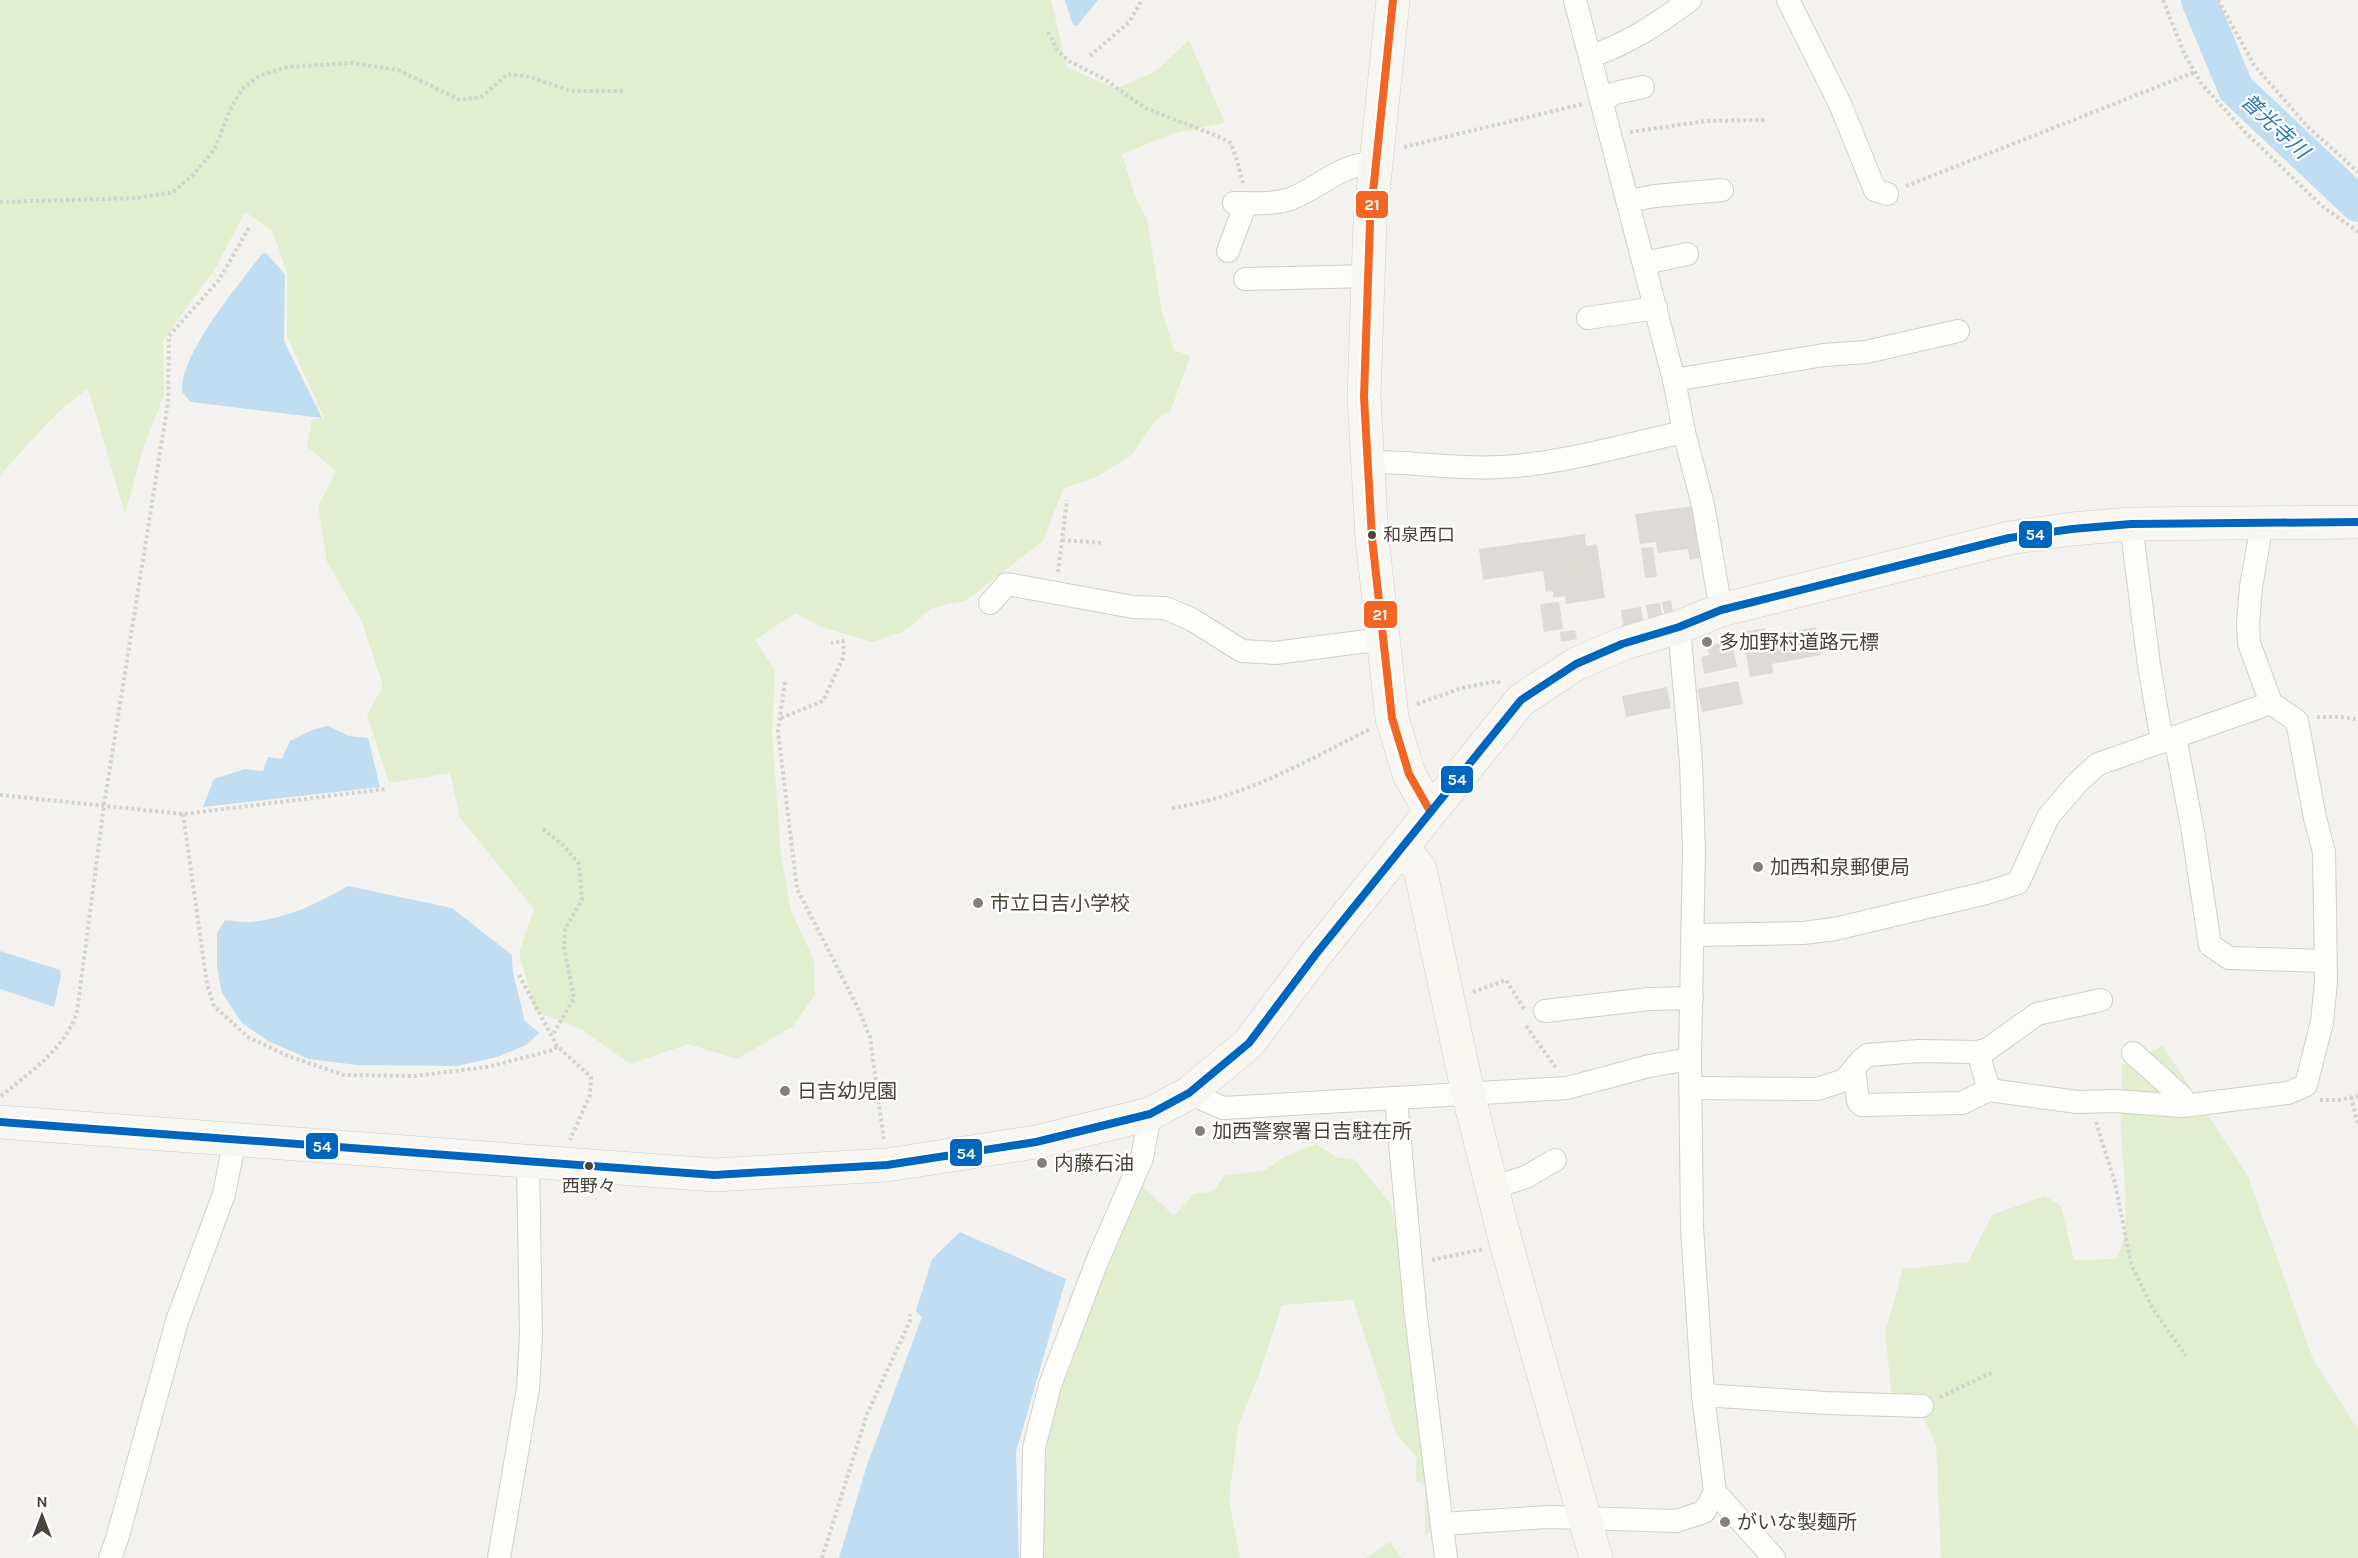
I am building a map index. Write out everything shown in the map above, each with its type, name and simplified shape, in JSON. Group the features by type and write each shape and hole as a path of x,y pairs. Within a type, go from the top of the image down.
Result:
{"main road":[{"path":"1393,0 1376,158 1368,276 1364,397 1372,538 1392,718 1408,774 1430,811"},
{"path":"0,1122 528,1163 565,1163 714,1175 887,1165 1036,1142 1150,1114 1188,1093 1249,1043 1316,954 1521,700 1576,664 1622,644 1679,627 1720,610 2009,538 2131,524 2358,522"},
{"path":"1403,848 1420,869 1468,1093 1506,1243 1596,1558"}],"street":[{"path":"1575,0 1603,100 1674,380 1684,432 1703,505 1720,610"},
{"path":"1591,56 1618,47 1690,0"},
{"path":"1788,0 1840,104 1875,190 1887,194"},
{"path":"1603,100 1615,93 1643,87"},
{"path":"1228,251 1240,203 1277,203 1302,194 1350,166 1376,158"},
{"path":"1628,201 1655,196 1722,190"},
{"path":"1645,263 1687,254"},
{"path":"1245,279 1368,276"},
{"path":"1588,318 1656,308"},
{"path":"1674,380 1824,355 1866,352 1958,331"},
{"path":"1368,462 1395,461 1468,468 1530,465 1564,460 1684,432"},
{"path":"2131,524 2149,665 2193,832 2210,945 2229,958 2324,961"},
{"path":"1850,1074 1855,1076 1858,1101 1861,1105 1962,1103 1989,1090 2089,1102 2115,1101 2182,1106 2288,1094 2306,1085 2322,1023 2326,982 2324,852 2315,818 2297,720 2271,703 2249,643 2252,587 2262,524"},
{"path":"990,603 1007,584 1133,607 1165,608 1191,619 1242,651 1275,653 1383,639"},
{"path":"1679,627 1690,762 1694,850 1690,1059 1692,1227 1703,1395 1715,1492 1774,1558"},
{"path":"1694,935 1803,933 1835,929 1986,893 2018,883 2048,817 2078,782 2098,764 2271,703"},
{"path":"1535,1012 1649,999 1692,998"},
{"path":"1691,1088 1817,1089 1845,1080 1861,1060 1878,1053 1978,1052 1988,1049 2037,1014 2101,1000"},
{"path":"1978,1052 1989,1090"},
{"path":"2133,1053 2182,1098 2182,1106"},
{"path":"1188,1093 1223,1108 1396,1099 1569,1087 1649,1066 1690,1059"},
{"path":"1396,1099 1411,1265 1446,1558"},
{"path":"1032,1558 1034,1448 1050,1385 1098,1259 1142,1158 1150,1114"},
{"path":"110,1558 177,1322 224,1194 235,1139"},
{"path":"1492,1188 1526,1177 1554,1160"},
{"path":"499,1558 528,1388 531,1335 528,1163"},
{"path":"1703,1395 1826,1403 1922,1406"},
{"path":"1442,1524 1548,1517 1676,1521 1704,1512 1715,1492"}],"path":[{"path":"1090,56 1129,22 1142,0"},
{"path":"2163,0 2184,53 2201,83 2245,132 2322,206 2358,232"},
{"path":"2218,0 2254,65 2308,127 2358,172"},
{"path":"1047,32 1058,51 1070,61 1106,80 1145,108 1230,143 1238,160 1240,203"},
{"path":"0,202 137,198 172,192 192,176 214,150 231,108 242,89 259,76 287,67 352,63 398,70 460,100 481,97 508,74 531,77 571,91 626,91"},
{"path":"1887,194 2195,72"},
{"path":"1376,158 1603,100"},
{"path":"1612,135 1706,121 1766,120"},
{"path":"0,1098 51,1054 73,1026 77,1012 104,805 168,402 169,336 219,280 250,226"},
{"path":"1056,594 1067,500"},
{"path":"1062,540 1103,543"},
{"path":"780,718 823,701 844,656 843,641 831,643"},
{"path":"1172,808 1206,803 1270,780 1415,705 1462,688 1497,681 1521,700"},
{"path":"785,682 778,731 797,889 857,1006 870,1037 887,1165"},
{"path":"2297,720 2307,717 2342,717 2358,720"},
{"path":"0,795 183,814 385,789"},
{"path":"183,814 207,984 214,1006 248,1037 288,1056 344,1074 414,1076 487,1067 554,1050 557,1046"},
{"path":"543,829 563,845 579,864 582,900 565,929 564,947 574,998 552,1036"},
{"path":"519,975 557,1046 591,1077 590,1095 565,1149 565,1163"},
{"path":"1449,1002 1506,980 1535,1012"},
{"path":"1526,1026 1569,1087"},
{"path":"2302,1087 2317,1100 2339,1100 2358,1096"},
{"path":"2351,1098 2358,1124"},
{"path":"2089,1102 2090,1111 2103,1139 2115,1183 2130,1264 2153,1309 2186,1356"},
{"path":"1411,1265 1506,1243"},
{"path":"822,1558 867,1414 910,1322 910,1314"},
{"path":"1922,1406 1993,1372"}],"green space":[{"path":"0,0 1051,0 1067,67 1116,89 1156,71 1189,40 1225,123 1175,133 1122,154 1135,196 1147,219 1162,312 1174,350 1190,356 1171,410 1154,422 1131,456 1096,477 1063,489 1043,541 967,600 932,608 905,631 872,642 822,627 795,613 755,640 775,671 772,732 781,855 791,911 814,960 815,995 792,1027 737,1059 688,1044 630,1064 583,1030 535,1011 519,953 534,909 460,818 450,773 389,783 367,715 383,686 362,622 327,562 318,506 336,472 307,446 312,419 324,418 287,336 287,272 272,230 245,212 215,269 163,341 164,395 143,448 125,514 88,388 55,415 0,475"},
{"path":"2163,1046 2248,1176 2313,1359 2358,1429 2358,1558 1941,1558 1936,1444 1918,1407 1892,1398 1885,1333 1903,1269 1968,1262 1992,1215 2045,1196 2061,1206 2074,1260 2116,1259 2121,1247 2126,1217 2121,1126 2122,1065"},
{"path":"1316,1144 1338,1158 1354,1159 1390,1203 1405,1267 1437,1528 1425,1536 1425,1486 1416,1481 1416,1457 1396,1433 1353,1300 1282,1305 1260,1372 1238,1426 1229,1500 1240,1558 1040,1558 1048,1437 1054,1399 1088,1308 1141,1185 1174,1216 1194,1194 1214,1191 1224,1176 1265,1170 1286,1156"},
{"path":"1390,1542 1402,1558 1366,1558"}],"water":[{"path":"1065,0 1098,0 1077,26 1073,25"},
{"path":"266,253 285,274 284,341 322,418 191,402 182,392 184,376 201,339 239,283 262,254"},
{"path":"328,726 349,736 368,738 380,787 203,807 214,779 245,769 263,771 268,757 282,759 290,741 312,730"},
{"path":"348,886 452,908 512,955 513,971 524,1020 539,1033 526,1045 497,1057 457,1066 357,1065 309,1059 268,1041 242,1023 222,993 217,967 217,933 225,920 249,922 275,918 325,899"},
{"path":"0,951 60,970 61,976 54,1007 0,989"},
{"path":"960,1232 1066,1279 1016,1452 1019,1558 839,1558 867,1465 922,1317 916,1311 932,1259"}],"building":[{"path":"1694,506 1702,558 1690,560 1688,549 1658,553 1656,542 1640,544 1635,514"},
{"path":"1585,534 1586,546 1597,544 1605,598 1566,604 1565,596 1553,598 1553,591 1546,592 1543,571 1483,580 1479,549"},
{"path":"1653,547 1657,577 1645,578 1641,548"},
{"path":"1671,600 1673,612 1664,613 1662,602"},
{"path":"1559,602 1563,629 1544,632 1540,604"},
{"path":"1660,603 1663,619 1649,622 1646,605"},
{"path":"1641,607 1644,624 1623,627 1621,610"},
{"path":"1816,627 1821,655 1772,664 1773,673 1750,677 1742,632 1765,628 1766,632 1776,630 1777,635"},
{"path":"1575,630 1577,639 1561,642 1560,632"},
{"path":"1732,641 1737,667 1704,674 1701,657 1709,655 1707,646"},
{"path":"1738,681 1743,704 1702,712 1697,689"},
{"path":"1667,687 1671,708 1626,717 1622,696"}],"waterway":[{"name":"普光寺川","path":"2199,0 2236,89 2358,204"}],"transit line":[{"name":"21","path":"1393,0 1370,221 1364,397 1372,538 1392,718 1409,774 1430,811"},
{"name":"54","path":"0,1122 714,1175 887,1165 1036,1142 1150,1114 1189,1093 1249,1043 1316,954 1521,700 1576,664 1622,644 1679,627 1721,610 2009,538 2131,524 2358,522"}],"place":[{"name":"和泉西口","path":"1372,535"},
{"name":"多加野村道路元標","path":"1707,642"},
{"name":"加西和泉郵便局","path":"1758,867"},
{"name":"市立日吉小学校","path":"978,903"},
{"name":"日吉幼児園","path":"785,1091"},
{"name":"加西警察署日吉駐在所","path":"1200,1131"},
{"name":"内藤石油","path":"1042,1163"},
{"name":"西野々","path":"589,1166"},
{"name":"がいな製麺所","path":"1725,1522"}]}
